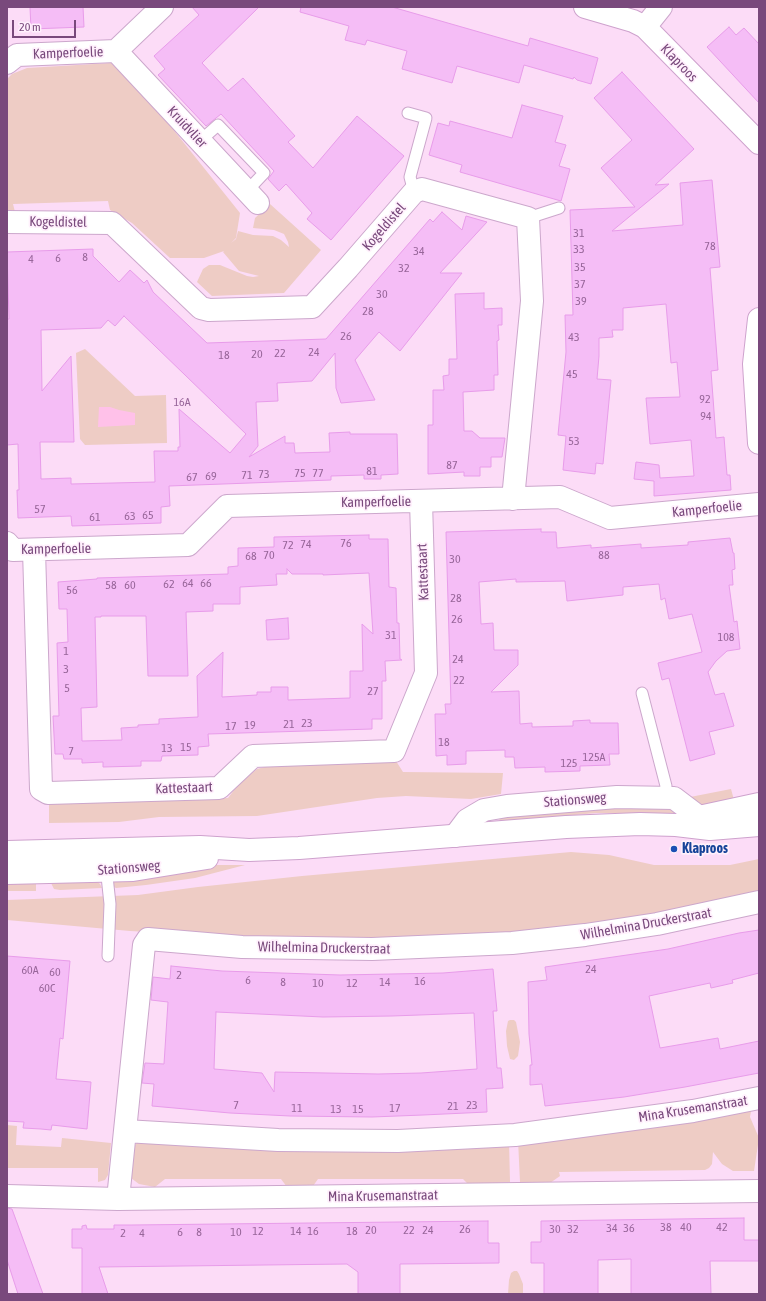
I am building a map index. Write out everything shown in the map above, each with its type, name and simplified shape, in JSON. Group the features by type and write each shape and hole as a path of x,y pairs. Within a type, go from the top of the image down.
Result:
{"street":[{"name":"Kamperfoelie","path":"7,63 17,55 116,51 162,7"},
{"name":"Klaproos","path":"585,7 633,21 645,27 759,143"},
{"path":"645,27 661,7"},
{"name":"Kruidvlier","path":"116,51 252,197"},
{"name":"Kogeldistel","path":"7,222 112,223 201,308 209,310 312,307 414,192 422,188 528,218"},
{"path":"513,499 532,301 528,218"},
{"path":"759,320 754,364 759,443"},
{"name":"Kamperfoelie","path":"7,543 13,550 188,545 227,506 560,497 610,518 759,504"},
{"name":"Kattestaart","path":"34,550 41,789 48,792 219,788 253,756 394,751 426,672 421,501"},
{"name":"Stationsweg","path":"455,836 467,820 484,810 507,806 617,797 674,798 699,816"},
{"name":"Stationsweg","path":"676,825 699,816 759,804"},
{"name":"Stationsweg","path":"7,852 200,847 249,850 299,848 566,827 640,824 676,825 710,829 759,825"},
{"name":"Stationsweg","path":"7,873 133,870 249,850"},
{"name":"Wilhelmina Druckerstraat","path":"118,1199 144,945 148,939 242,947 372,950 512,943 585,935 657,924 759,902"},
{"name":"Mina Krusemanstraat","path":"125,1131 278,1140 398,1141 515,1135 693,1111 759,1098"},
{"name":"Mina Krusemanstraat","path":"7,1196 118,1199 759,1191"}],"lane":[{"path":"408,113 426,118 410,177 414,192"},
{"path":"528,218 559,208"},
{"path":"642,693 666,786 664,798"},
{"path":"104,849 110,904 108,956"}],"shaded area":[{"path":"7,7 759,7 759,1294 7,1294"},
{"path":"111,63 152,103 240,213 236,238 231,243 236,239 238,231 253,235 273,236 281,240 289,247 284,234 274,230 253,228 255,218 270,204 321,250 284,293 212,296 197,282 203,269 209,265 220,265 247,276 259,276 239,271 223,252 224,251 204,258 170,258 132,223 110,210 108,201 13,204 15,212 7,210 7,79 12,74 27,68"},
{"path":"85,349 135,396 166,395 167,443 85,445 80,439 76,353"},
{"path":"396,761 403,772 503,773 501,794 471,799 406,796 377,798 257,816 159,817 119,822 49,823 49,804 228,798 238,785 257,769 272,765"},
{"path":"731,789 734,800 703,808 685,798"},
{"path":"627,805 672,807 678,813 596,813 500,822 499,817"},
{"path":"571,852 609,855 654,865 730,865 759,859 759,896 566,930 343,943 130,931 7,920 7,900 138,895 302,876"},
{"path":"191,865 245,865 195,878 146,885 114,887 114,880"},
{"path":"7,879 36,880 36,891 7,891"},
{"path":"95,879 102,888 60,890 54,889 51,883"},
{"path":"514,1020 516,1022 520,1042 518,1056 514,1060 510,1059 507,1046 506,1031 508,1021"},
{"path":"752,1106 750,1117 759,1138 754,1171 733,1171 722,1164 713,1152 712,1164 705,1170 559,1172 560,1176 550,1183 520,1182 518,1140"},
{"path":"7,1125 17,1126 16,1145 61,1147 62,1138 111,1143 108,1175 105,1180 98,1182 98,1168 7,1168"},
{"path":"139,1140 509,1141 510,1182 469,1185 463,1179 318,1179 313,1186 287,1187 281,1179 165,1179 155,1187 139,1184 131,1178 133,1148"},
{"path":"517,1271 523,1284 523,1294 508,1294 509,1280 511,1273"}],"sand":[{"path":"99,407 110,407 135,413 135,425 98,427"}],"building":[{"path":"30,7 83,7 84,27 31,29"},
{"path":"192,7 259,7 202,63 228,91 243,78 295,136 288,142 313,168 357,116 404,156 331,240 307,219 312,213 286,184 279,191 268,179 274,171 221,114 206,126 158,75 165,69 154,56 199,15"},
{"path":"301,7 392,7 528,46 530,38 598,58 591,84 577,80 574,77 573,79 524,65 519,83 457,66 452,83 402,69 407,51 367,40 365,45 345,40 349,26 300,12"},
{"path":"729,27 736,35 744,28 759,44 759,103 707,47"},
{"path":"622,72 694,149 655,185 669,184 612,231 683,225 680,183 712,180 720,267 710,268 718,370 711,371 716,438 724,437 727,475 730,475 731,490 654,496 654,481 634,479 636,462 659,465 660,478 694,476 691,440 650,444 646,398 680,397 677,362 671,363 666,304 623,308 623,330 612,330 613,337 599,338 597,379 611,380 603,464 596,463 595,474 563,470 566,436 558,435 566,352 565,315 573,315 570,210 635,207 601,168 632,140 594,98"},
{"path":"522,105 563,116 555,142 566,145 559,166 570,169 561,201 460,172 462,165 429,155 438,123 449,126 450,121 512,138"},
{"path":"442,212 462,230 466,216 487,222 440,273 462,273 400,351 379,332 355,360 375,400 341,403 336,388 335,353 312,381 277,383 278,401 256,402 258,446 249,457 285,436 285,443 294,443 295,453 330,452 329,433 350,432 350,434 397,434 398,474 381,475 381,479 364,479 364,475 331,476 331,480 169,486 170,506 161,507 161,523 72,526 71,516 18,518 18,444 7,445 7,319 9,319 7,252 93,249 93,256 119,282 130,270 144,283 147,280 153,292 207,343 326,339 430,219 433,222","holes":["124,316 246,434 230,453 179,409 180,447 178,447 178,451 154,451 155,482 71,484 71,478 41,479 40,442 74,442 71,356 42,391 41,330 101,328 108,320 115,326"]},
{"path":"484,293 484,309 502,308 502,325 498,325 499,340 497,341 498,375 494,375 494,390 463,392 464,431 472,431 480,438 505,438 502,457 491,457 491,467 480,467 480,476 464,476 464,472 428,474 428,425 433,425 433,390 444,390 443,376 449,375 449,359 457,359 455,294"},
{"path":"541,529 541,532 556,532 557,548 591,545 591,548 641,544 641,548 688,545 688,542 730,538 734,553 735,569 732,570 733,585 729,585 734,622 737,621 740,649 727,651 716,661 708,672 715,695 724,693 734,726 709,732 715,754 690,761 669,678 662,680 658,663 702,652 692,614 669,619 665,598 661,600 659,584 623,587 623,595 567,601 565,581 516,582 516,579 479,582 481,624 493,623 494,650 518,650 518,665 491,692 519,691 520,724 532,723 532,727 573,726 573,721 590,720 590,723 618,723 619,754 609,754 610,765 580,766 580,771 545,772 545,767 515,768 514,757 505,757 505,750 466,751 466,764 447,765 447,755 436,756 435,714 446,714 445,704 451,704 446,532"},
{"path":"369,535 369,539 388,539 389,587 396,588 400,659 402,660 385,661 386,681 382,681 382,719 372,719 372,729 208,734 209,746 198,747 198,755 162,756 161,761 141,761 141,766 103,767 103,762 82,763 82,759 64,759 63,754 55,754 53,716 59,716 57,643 68,642 67,609 59,609 58,582 97,578 228,574 228,567 238,566 238,548 274,547 274,537","holes":["287,569 292,574 323,575 369,573 373,634 362,624 363,671 350,671 350,698 288,700 288,687 271,687 271,692 257,692 257,695 222,697 223,652 197,676 198,717 159,719 159,724 138,725 138,727 121,728 122,740 82,741 81,708 97,707 95,617 146,616 148,676 188,676 186,612 213,611 213,604 240,604 240,587 277,585 276,574 287,574"]},
{"path":"288,618 289,639 267,640 266,620"},
{"path":"759,930 759,973 732,980 733,983 711,988 710,983 649,996 660,1048 718,1038 720,1049 759,1041 759,1073 624,1097 545,1106 542,1084 530,1085 530,1065 532,1065 529,1034 528,982 547,980 545,967 668,949"},
{"path":"7,956 70,961 63,1039 60,1038 56,1079 91,1082 87,1129 52,1125 51,1130 23,1128 24,1122 7,1121"},
{"path":"171,966 222,971 340,975 443,973 493,969 497,1011 493,1011 497,1068 501,1068 503,1088 486,1089 487,1112 372,1117 290,1116 230,1113 152,1106 154,1084 142,1083 145,1063 164,1064 168,1002 151,1000 153,977 170,979","holes":["216,1012 323,1017 474,1013 477,1069 378,1074 275,1072 274,1092 262,1073 214,1069"]},
{"path":"7,1208 12,1209 43,1294 18,1294 7,1260"},
{"path":"744,1218 744,1240 759,1240 759,1261 710,1261 711,1294 631,1294 631,1259 598,1260 598,1294 544,1294 544,1263 531,1263 531,1242 541,1242 541,1221"},
{"path":"488,1221 488,1243 499,1243 499,1263 400,1264 400,1294 358,1294 358,1272 347,1264 99,1267 108,1294 82,1294 82,1248 72,1248 72,1229 82,1229 82,1226 86,1225 87,1229 114,1229 114,1225"}],"place":[{"name":"Klaproos","path":"674,849"}]}
